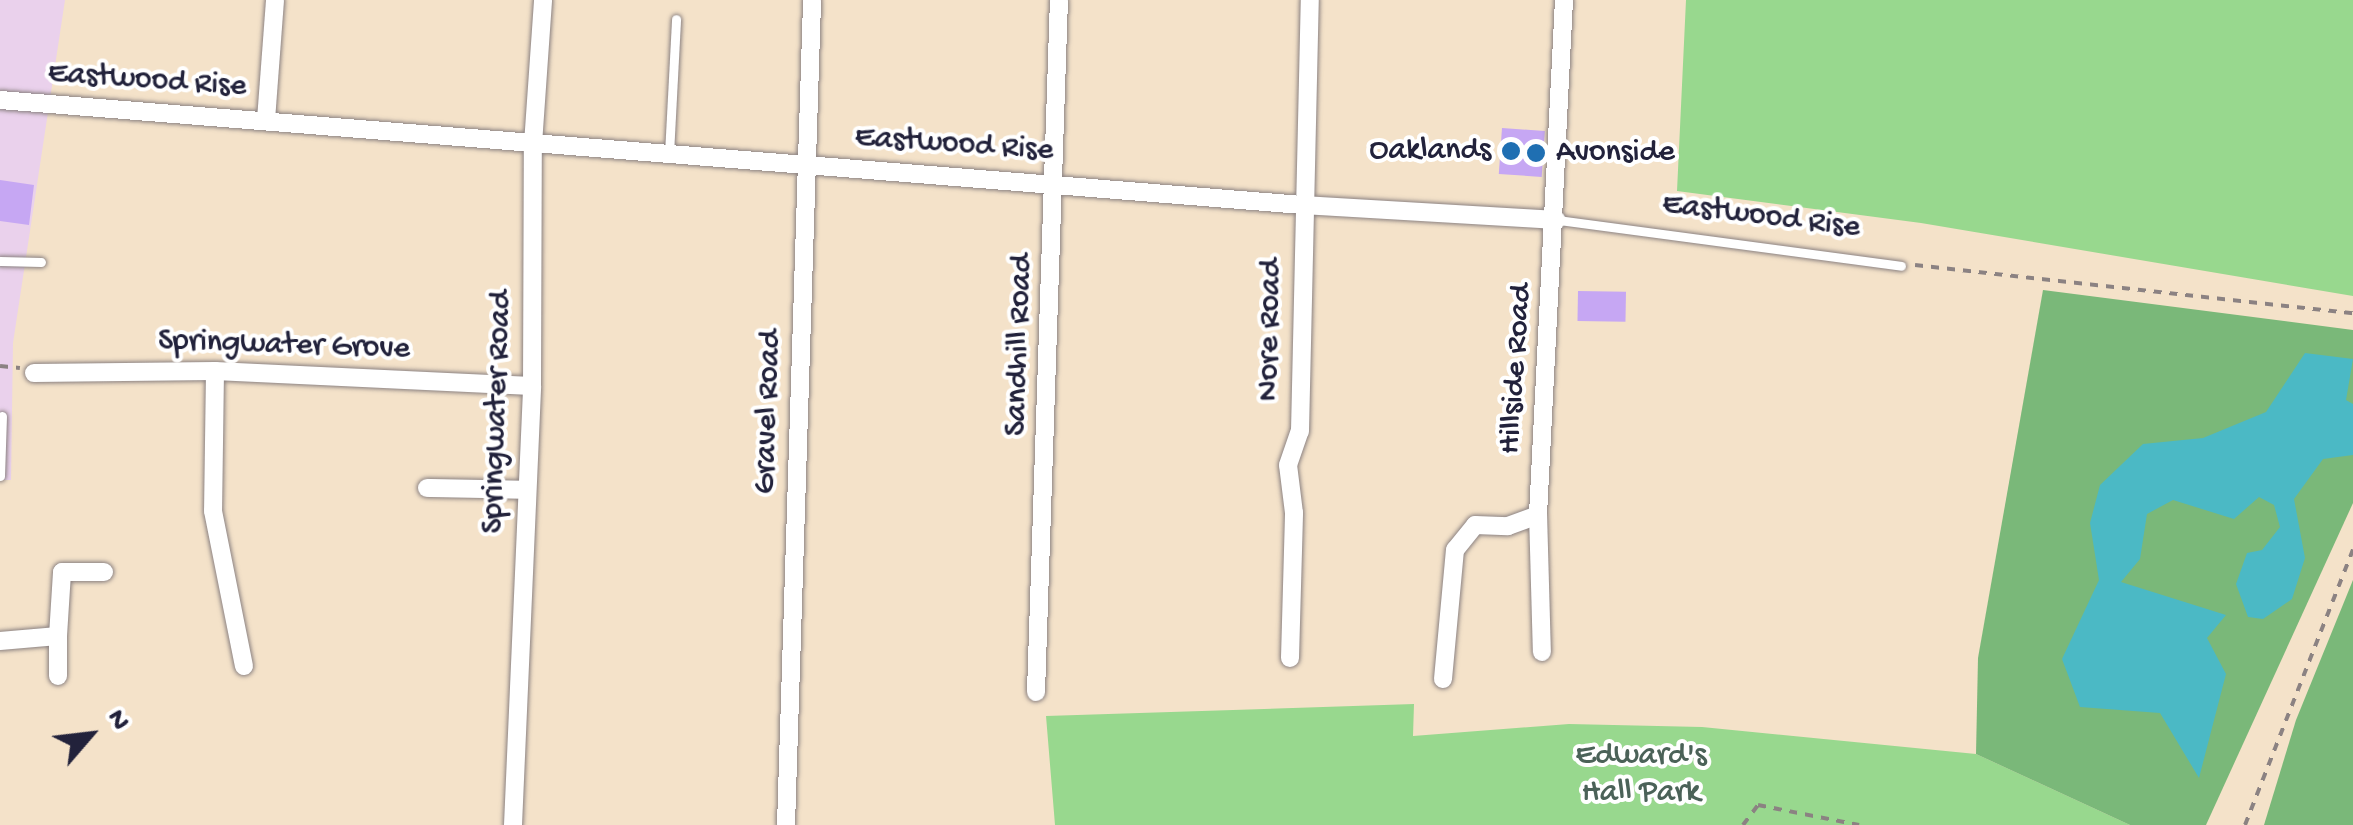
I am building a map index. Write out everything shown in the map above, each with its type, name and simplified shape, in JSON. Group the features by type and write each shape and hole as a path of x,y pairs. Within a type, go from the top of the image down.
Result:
{"street":[{"path":"266,120 275,0"},
{"name":"Springwater Road","path":"513,825 532,386 533,144 544,0"},
{"name":"Gravel Road","path":"786,825 812,0"},
{"name":"Sandhill Road","path":"1036,692 1057,182 1059,0"},
{"name":"Nore Road","path":"1290,658 1288,465 1300,432 1310,0"},
{"name":"Hillside Road","path":"1542,652 1538,512 1556,220 1564,0"},
{"name":"Eastwood Rise","path":"0,100 808,166 1057,182 1303,206 1556,220"},
{"path":"215,370 213,511 244,666"},
{"name":"Springwater Grove","path":"34,373 215,370 532,386"},
{"path":"427,488 526,490"},
{"path":"1444,679 1455,550 1475,525 1508,526 1538,512"},
{"path":"58,676 62,572 104,572"},
{"path":"0,641 58,636"}],"lane":[{"path":"669,154 676,19"},
{"name":"Eastwood Rise","path":"1556,220 1901,266"},
{"path":"0,261 41,262"},
{"path":"0,476 2,416"}],"path":[{"path":"1901,266 2353,313"},
{"path":"2245,825 2353,549"},
{"path":"1743,825 1758,805 1859,825"}],"shaded area":[{"path":"0,0 65,0 13,343 11,480 0,480"}],"green space":[{"path":"1686,0 2353,0 2353,296 1921,223 1677,191"},
{"path":"2043,290 2353,330 2353,503 2206,825 2130,825 1976,754 1978,658"},
{"path":"2353,580 2353,825 2264,825 2296,720"},
{"name":"Edward's Hall Park","path":"1414,704 1413,736 1569,724 1702,727 1976,754 2130,825 1055,825 1046,716"}],"water":[{"path":"2305,353 2353,359 2346,400 2353,404 2353,455 2323,459 2294,499 2305,558 2292,599 2263,619 2248,617 2236,584 2247,553 2262,550 2280,527 2274,505 2259,497 2234,519 2173,500 2147,514 2140,559 2121,582 2226,615 2207,638 2226,674 2199,778 2160,713 2080,707 2062,659 2099,580 2090,523 2100,485 2143,444 2203,438 2266,412"}],"building":[{"path":"1502,128 1545,131 1542,177 1499,174"},
{"path":"0,180 34,185 29,225 0,221"},
{"path":"1578,291 1626,292 1625,322 1577,321"}],"place":[{"name":"Oaklands","path":"1511,151"},
{"name":"Avonside","path":"1536,153"}]}
